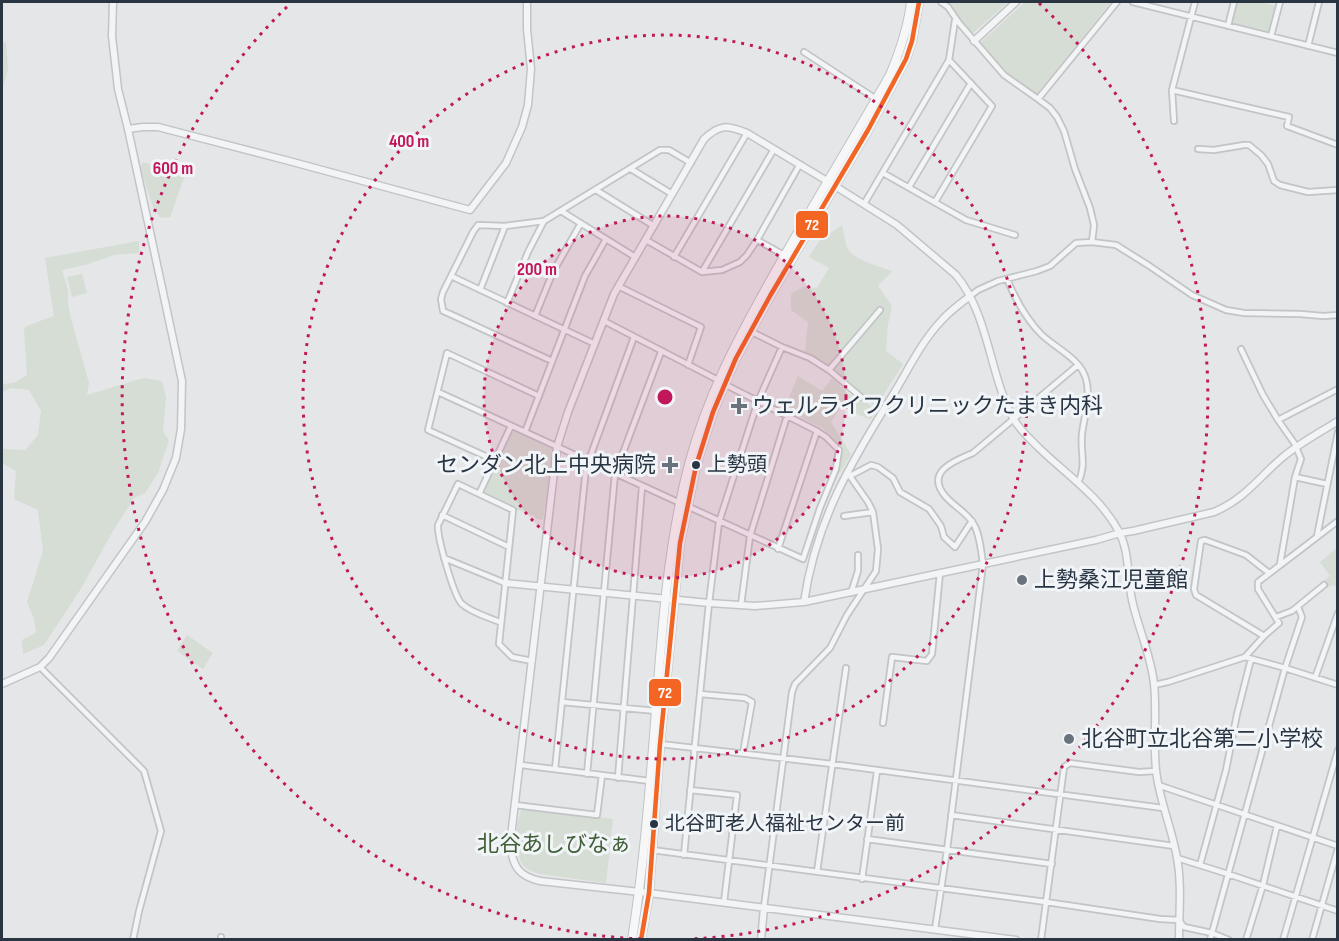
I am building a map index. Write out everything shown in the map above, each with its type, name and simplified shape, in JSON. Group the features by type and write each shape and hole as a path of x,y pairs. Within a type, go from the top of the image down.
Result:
{"main road":[{"path":"632,939 639,892 672,543 683,505 697,437 745,326 890,75 909,21 912,2"},
{"path":"721,382 868,130 906,59 917,20 919,2"},
{"path":"641,939 649,893 660,744 683,505"}],"street":[{"path":"2,684 40,667 49,658 145,522 163,490 176,458 181,429 182,381 118,89 112,36 113,2"},
{"path":"128,129 158,128 470,210 506,162 522,127 528,105 531,78 527,2"},
{"path":"941,2 948,7 1004,75 1050,108 1057,117 1064,130 1075,169 1090,208 1094,225 1092,242"},
{"path":"974,41 1016,2"},
{"path":"1038,99 1117,2"},
{"path":"1133,2 1338,53"},
{"path":"1174,121 1172,90 1195,2"},
{"path":"1228,26 1234,2"},
{"path":"1271,36 1280,2"},
{"path":"1308,46 1319,2"},
{"path":"864,204 949,60 955,17"},
{"path":"804,52 876,99"},
{"path":"935,202 992,106 949,60"},
{"path":"909,188 971,83"},
{"path":"1172,90 1289,117 1287,126 1338,145"},
{"path":"1016,939 540,881 518,870 512,857 510,844 557,447 568,412 618,286 704,139 719,128 726,126 747,133 800,164 897,225 950,269 963,283 970,296 1005,401 1014,420 1036,445 1105,510 1120,533 1125,548 1132,601 1149,657 1154,685 1156,771 1163,808 1177,858 1180,891 1179,939"},
{"path":"674,257 747,133"},
{"path":"1198,149 1214,150 1249,145 1268,164 1275,181 1280,185 1308,192 1338,190"},
{"path":"702,272 774,149"},
{"path":"552,362 443,311 442,296 475,228 483,224 505,226 544,221 660,150 669,150 691,163"},
{"path":"646,240 702,272 722,270 740,262 757,240 800,164"},
{"path":"631,169 672,194"},
{"path":"883,173 966,220 1015,235"},
{"path":"596,190 654,226"},
{"path":"561,211 635,257"},
{"path":"507,303 528,252 544,221"},
{"path":"535,316 553,272 581,223"},
{"path":"480,290 505,226"},
{"path":"525,432 585,276 606,239"},
{"path":"757,240 784,255"},
{"path":"804,602 807,581 830,508 881,414 929,337 943,319 978,290 998,281 1050,266 1076,243 1092,242 1116,245 1192,295 1226,310 1244,314 1338,315"},
{"path":"451,276 595,344"},
{"path":"1007,279 1028,318 1038,331 1068,355 1078,365 1086,379 1087,394 1081,444 1083,467 1078,483"},
{"path":"618,286 701,327 688,365"},
{"path":"829,370 880,310"},
{"path":"438,392 803,559 836,469 839,450 818,431 604,321"},
{"path":"750,331 810,358 829,370 861,398"},
{"path":"555,769 586,468 634,337"},
{"path":"684,855 719,522 758,401 782,347"},
{"path":"1241,350 1263,395 1296,447 1301,459 1295,477 1280,565"},
{"path":"587,774 615,474 662,352"},
{"path":"494,460 428,430 447,353 539,396"},
{"path":"935,929 983,564 975,526 968,515 947,499 940,489 938,478 944,467 973,453 1078,365"},
{"path":"1278,420 1338,389"},
{"path":"741,605 750,536 787,416"},
{"path":"444,558 505,583 709,603 769,606 804,602 1196,517 1225,507 1243,495 1283,457 1337,422"},
{"path":"479,494 511,426"},
{"path":"778,549 818,431"},
{"path":"1317,536 1338,432"},
{"path":"848,474 871,465 878,466 892,478 900,492 929,509 944,537 955,546 972,521"},
{"path":"761,939 792,692 795,684 830,648 847,615 876,571 878,549 873,512 848,474"},
{"path":"1295,477 1327,484"},
{"path":"500,622 465,607 459,602 444,558 437,532 438,525 458,484 513,510 499,644 512,657 532,661"},
{"path":"618,778 642,487"},
{"path":"844,516 873,512"},
{"path":"442,515 509,547"},
{"path":"1154,685 1245,657 1263,636 1279,623 1257,586 1258,582 1338,521"},
{"path":"1263,636 1196,595 1194,589 1201,541 1205,540 1246,555 1269,573"},
{"path":"851,593 858,571 858,555"},
{"path":"883,723 892,657 927,661 932,654 940,573"},
{"path":"1276,617 1292,611 1324,585"},
{"path":"1210,939 1285,668 1302,617 1298,607"},
{"path":"1315,678 1338,613"},
{"path":"1245,657 1338,685"},
{"path":"1200,865 1226,770 1251,659"},
{"path":"40,667 144,771 161,831 133,939"},
{"path":"817,872 846,668"},
{"path":"700,694 745,698 752,702 743,753"},
{"path":"562,702 656,711"},
{"path":"660,744 1163,808"},
{"path":"1282,939 1338,750"},
{"path":"1041,939 1064,767 1070,763 1139,772 1156,771"},
{"path":"521,765 650,781"},
{"path":"862,879 877,771"},
{"path":"515,805 597,815 602,776"},
{"path":"1158,785 1338,847 1312,939"},
{"path":"690,790 737,795 724,902"},
{"path":"951,815 1174,846"},
{"path":"1246,939 1263,885 1277,826"},
{"path":"867,839 1052,864"},
{"path":"652,850 1179,920"},
{"path":"1177,858 1338,910"},
{"path":"1179,920 1184,927 1229,939"}],"green space":[{"path":"947,2 1008,2 972,34"},
{"path":"1025,2 1111,2 1037,94 999,67 980,43"},
{"path":"1234,2 1258,2 1278,6 1271,36 1228,26"},
{"path":"6,42 8,70 2,90 2,43"},
{"path":"143,162 185,175 170,217 161,218 154,210 140,168"},
{"path":"842,225 847,247 851,253 868,263 892,271 878,286 892,306 886,351 903,364 876,407 805,352 808,322 791,310 791,294 803,287 817,288 829,268 809,257 820,240"},
{"path":"139,241 139,253 114,255 62,270 68,290 71,319 89,383 87,395 144,378 162,381 166,397 163,432 169,440 158,473 145,493 134,498 82,587 44,645 23,654 22,640 36,633 34,619 27,602 43,551 38,510 14,499 16,471 2,463 2,446 3,449 25,450 38,435 41,411 29,390 11,388 2,392 2,384 14,383 27,375 24,328 54,316 45,258"},
{"path":"82,274 87,293 72,297 67,277"},
{"path":"798,376 822,391 832,378 853,398 856,395 877,410 870,420 841,406 831,422 851,454 840,473 837,471 843,449 824,429 784,409"},
{"path":"511,428 551,446 554,451 543,520 536,519 535,516 481,493"},
{"path":"1337,548 1337,586 1332,585 1326,588 1322,582 1330,576 1320,562"},
{"path":"187,635 213,653 203,669 177,651"},
{"name":"北谷あしびなぁ","path":"523,808 613,819 606,883 540,874 525,867 518,853 517,836 518,820"}],"transit line":[{"name":"72","path":"641,940 649,893 660,744 680,543 696,466 713,412 736,358 868,130 906,59 912,41 919,2"}],"place":[{"name":"ウェルライフクリニックたまき内科","path":"739,406"},
{"name":"センダン北上中央病院","path":"670,465"},
{"name":"上勢頭","path":"696,465"},
{"name":"上勢桑江児童館","path":"1022,580"},
{"name":"北谷町立北谷第二小学校","path":"1069,739"},
{"name":"北谷町老人福祉センター前","path":"654,824"}]}
